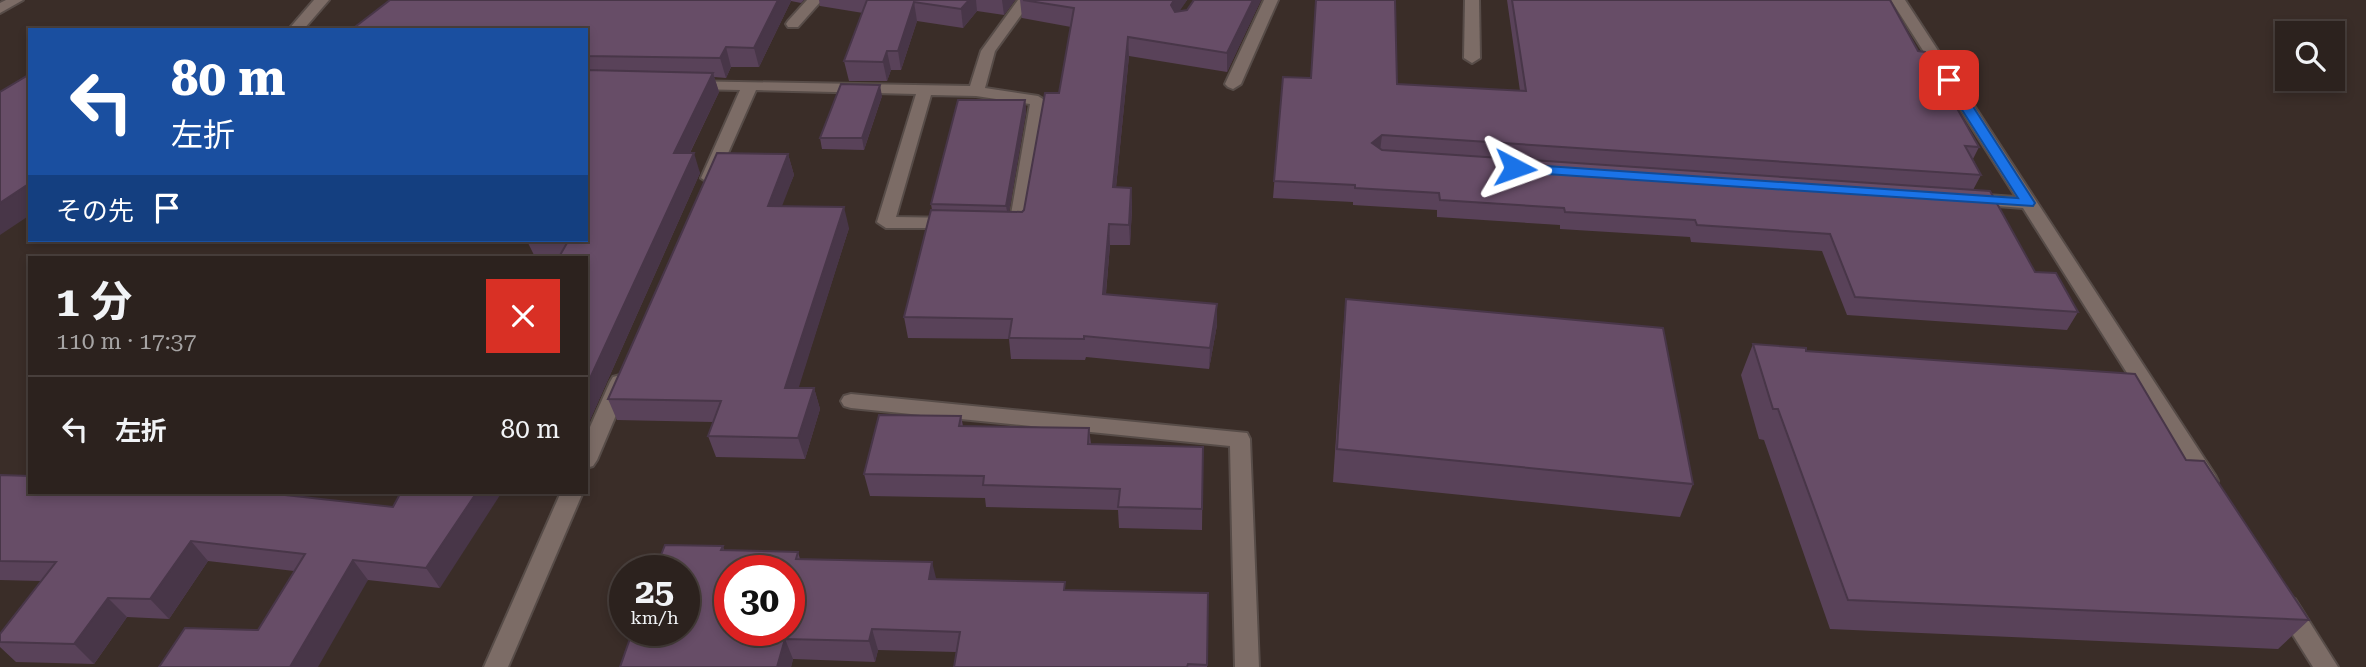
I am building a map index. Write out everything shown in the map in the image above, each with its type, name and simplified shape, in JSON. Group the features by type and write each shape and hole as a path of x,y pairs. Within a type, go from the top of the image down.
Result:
{"street":[{"path":"0,9 16,0"},
{"path":"297,28 322,0"},
{"path":"793,24 815,0"},
{"path":"976,91 988,51 1025,0"},
{"path":"1233,84 1271,0"},
{"path":"1472,0 1472,58"},
{"path":"1898,0 2220,502"},
{"path":"668,84 976,91 1038,101 1018,226 992,225"},
{"path":"701,198 750,86"},
{"path":"925,90 886,222 965,225"},
{"path":"1959,198 2028,203"},
{"path":"588,455 630,360"},
{"path":"851,401 1240,439 1247,667"},
{"path":"496,667 571,494"},
{"path":"2279,593 2326,667"}],"building":[{"path":"390,0 778,0 754,48 726,47 720,58 588,56 588,28 354,28"},
{"path":"867,0 969,0 961,9 914,2 898,51 887,51 883,62 844,61"},
{"path":"1023,0 1174,0 1171,5 1175,12 1187,10 1194,0 1253,0 1227,53 1128,37 1113,187 1131,188 1129,225 1109,224 1103,294 1217,304 1210,348 1084,336 1084,339 1009,338 1012,319 904,317 931,210 1024,210 1045,93 1059,93 1074,8"},
{"path":"1316,0 1395,0 1397,84 1526,91 1512,0 1890,0 1918,51 1925,52 1979,147 1965,146 1981,175 1382,135 1372,143 1382,150 1990,191 2035,272 2056,273 2078,312 1855,297 1830,234 1697,225 1695,220 1565,212 1564,208 1440,200 1439,193 1274,181 1283,77 1311,78"},
{"path":"588,70 713,73 674,153 694,153 588,383 588,256 560,256 567,243 528,243 588,242"},
{"path":"28,75 28,184 0,203 0,92"},
{"path":"841,84 880,85 862,138 820,138"},
{"path":"958,100 1025,100 1006,206 931,204"},
{"path":"717,153 788,154 768,206 844,207 785,388 814,388 798,438 708,436 721,401 608,399"},
{"path":"1346,299 1663,328 1693,484 1337,449"},
{"path":"1753,344 1806,348 1806,351 2135,374 2186,460 2204,461 2309,620 1848,600 1778,409 1773,409"},
{"path":"879,415 961,416 959,426 1089,428 1088,444 1203,447 1202,509 1118,507 1120,489 983,485 984,476 864,474"},
{"path":"0,475 28,476 28,494 276,494 393,507 400,494 476,494 426,568 353,560 290,667 159,667 185,628 258,630 305,554 191,541 150,599 108,598 74,644 0,642 0,634 56,562 0,561"},
{"path":"665,545 798,552 797,555 714,555 714,646 783,646 777,667 620,667 627,646 700,646 700,555 661,555"},
{"path":"805,559 932,562 929,579 1065,582 1064,590 1208,593 1207,665 954,667 960,632 872,629 869,641 805,639"}],"route":[{"path":"1515,168 2028,203 1949,80"}]}
